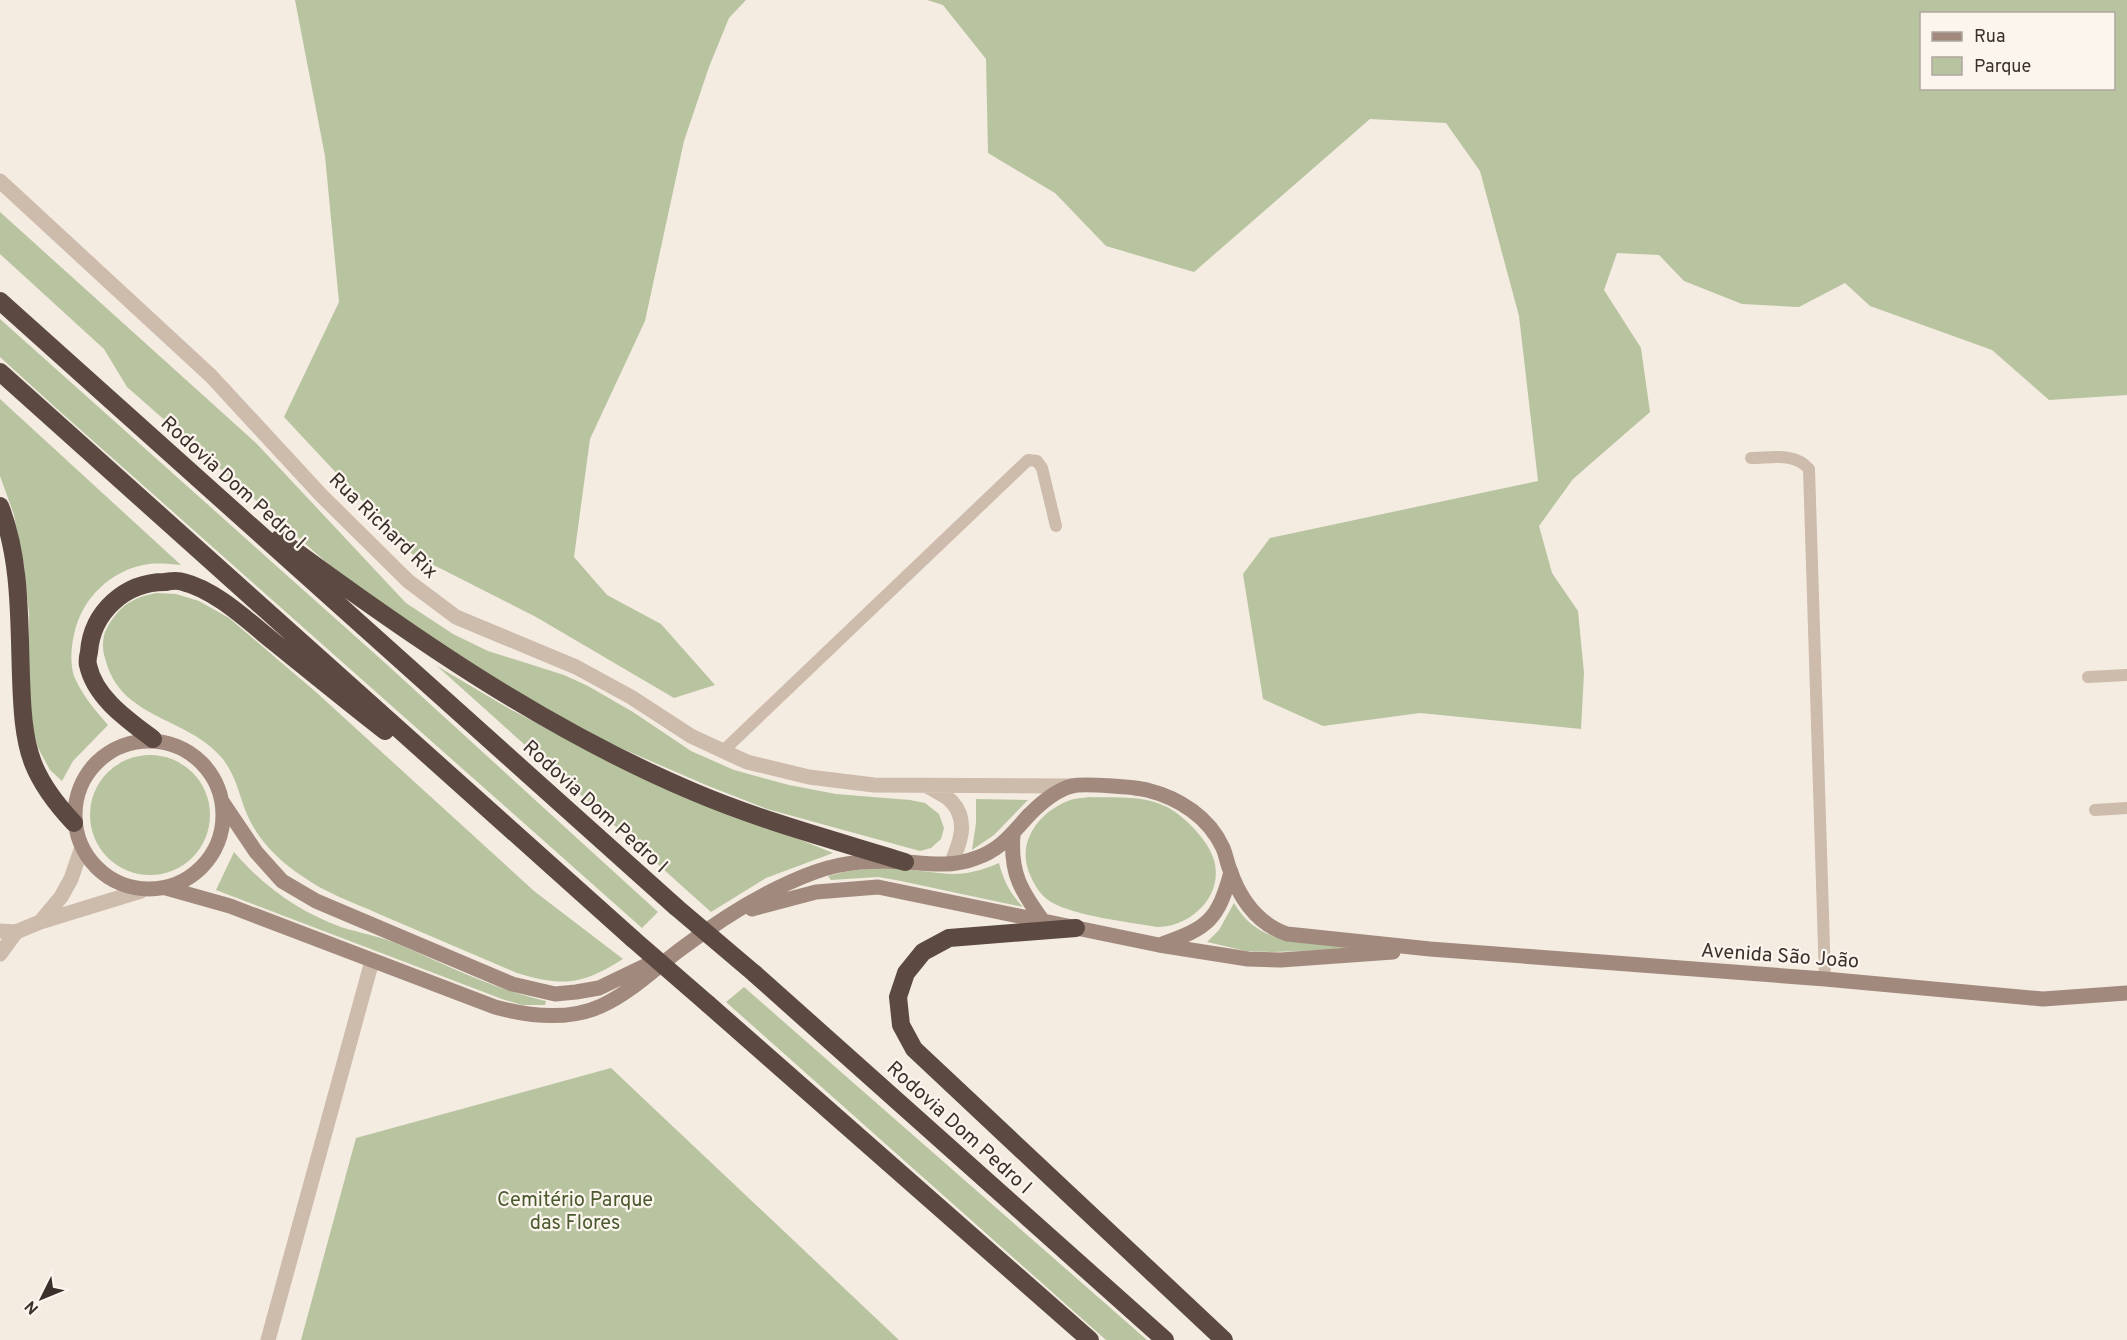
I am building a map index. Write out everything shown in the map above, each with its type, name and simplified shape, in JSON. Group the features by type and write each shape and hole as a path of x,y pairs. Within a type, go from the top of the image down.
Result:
{"highway":[{"name":"Rodovia Dom Pedro I","path":"0,301 676,907 755,974 1165,1340"},
{"path":"0,372 633,939 1090,1340"},
{"path":"185,469 353,594 425,644 516,700 599,747 694,792 796,829 905,862"},
{"path":"0,506 13,554 18,599 22,695 33,763 54,801 74,823"},
{"path":"153,740 119,713 98,689 88,664 90,639 99,616 115,599 135,587 158,582 183,581 212,594 238,613 556,870"},
{"path":"1076,928 949,938 922,952 906,973 897,997 901,1025 914,1049 1224,1340"}],"main road":[{"path":"223,803 224,826 218,848 205,866 187,880 166,888 141,891 116,881 96,866 82,847 74,823 76,797 85,774 102,756 125,745 153,740 181,748 203,764 215,781 223,803 256,852 282,881 316,902 512,984 555,994 599,987 623,978 686,945"},
{"path":"166,888 230,906 372,961 511,1011 545,1015 572,1014 600,1007 624,993 686,945 775,889 824,868 857,861 951,864 986,855 1013,835 1045,800 1073,786 1145,790 1177,801 1193,811 1215,834 1224,849 1231,872 1248,906 1272,929 1287,934 1430,949"},
{"path":"1013,835 1011,857 1015,874 1043,921"},
{"path":"1159,945 1192,933 1206,924 1224,898 1231,872"},
{"path":"729,916 816,892 878,887 1159,945 1248,959 1281,960 1430,949"},
{"name":"Avenida São João","path":"1430,949 1825,979 2043,999 2127,993"}],"street":[{"name":"Rua Richard Rix","path":"0,181 211,376 321,495 408,581 456,617 576,667 632,697 691,736 747,762 809,777 874,785 1073,786"},
{"path":"927,786 951,801 961,819 962,836 951,864"},
{"path":"40,922 62,897 82,847"},
{"path":"0,932 16,932 40,922 141,891"},
{"path":"0,954 16,932"},
{"path":"268,1340 372,961"}],"lane":[{"path":"1751,458 1795,458 1809,469 1825,979"},
{"path":"723,751 1028,460 1036,461 1042,468 1056,526"},
{"path":"2088,677 2127,675"},
{"path":"2094,810 2127,808"}],"green space":[{"path":"295,0 746,0 729,18 709,67 684,141 645,321 590,439 574,557 607,595 661,624 715,685 674,698 536,617 412,554 284,417 339,302 325,156"},
{"path":"927,0 2127,0 2127,395 2049,400 1992,350 1870,306 1845,283 1799,307 1742,304 1684,281 1659,255 1617,253 1604,290 1641,348 1650,412 1573,479 1539,526 1552,573 1578,611 1584,673 1581,729 1420,713 1323,726 1263,699 1243,574 1270,538 1538,481 1519,316 1480,171 1446,123 1370,119 1194,272 1106,246 1055,193 988,153 986,59 943,5"},
{"path":"0,212 257,444 406,603 453,634 488,651 564,675 588,686 633,712 691,751 734,770 789,785 836,794 925,803 939,814 944,828 941,839 931,848 920,851 767,809 586,733 514,694 351,584 127,387 104,349 0,254"},
{"path":"0,319 384,662 658,912 642,928 56,408 0,357"},
{"path":"0,399 181,565 149,564 122,572 100,588 83,609 73,640 71,655 74,676 85,696 108,725 73,761 62,781 50,770 38,748 29,716 29,613 24,566 14,515 0,476"},
{"path":"156,593 176,594 199,601 229,618 317,693 534,891 623,959 595,974 572,981 560,982 517,973 339,897 293,870 269,848 256,831 246,812 234,777 222,758 208,744 191,733 139,706 125,694 113,678 103,651 105,631 127,604 140,597"},
{"path":"437,666 508,708 614,764 833,853 766,878 711,912"},
{"path":"150,755 173,760 192,773 205,792 210,815 205,838 192,857 173,870 150,875 127,870 108,857 95,838 90,815 95,792 108,773 127,760"},
{"path":"1129,798 1158,803 1174,811 1200,835 1210,850 1216,871 1215,884 1210,895 1194,915 1170,926 1157,927 1074,911 1061,907 1044,897 1034,884 1027,865 1026,853 1032,831 1047,813 1057,806 1073,799"},
{"path":"976,799 1028,800 994,835 972,850 976,823"},
{"path":"234,852 270,887 311,914 341,927 398,944 489,984 546,1001 545,1005 522,1005 502,999 216,890"},
{"path":"999,863 1008,887 1023,907 878,877 831,880 828,876 855,870 883,868 961,874"},
{"path":"1234,903 1252,924 1273,936 1297,941 1380,948 1272,952 1246,951 1207,942 1219,930"},
{"path":"744,987 1147,1340 1106,1340 726,1002"},
{"name":"Cemitério Parque das Flores","path":"611,1068 899,1340 301,1340 356,1138"}]}
